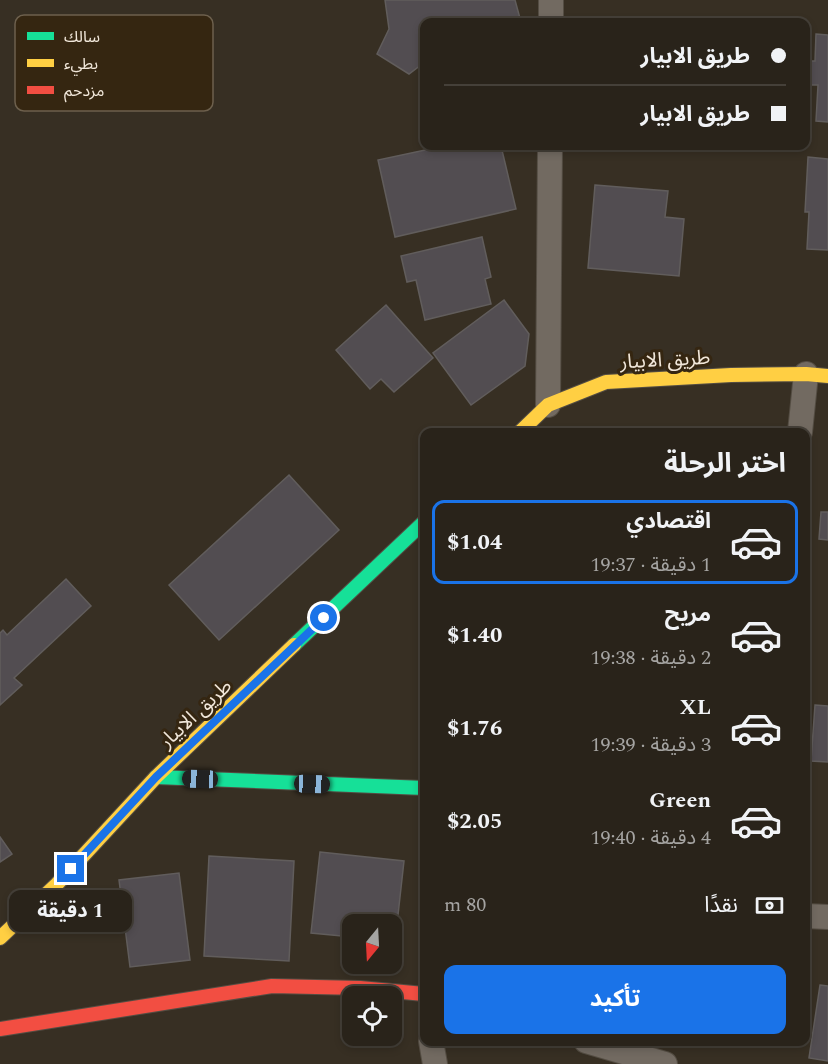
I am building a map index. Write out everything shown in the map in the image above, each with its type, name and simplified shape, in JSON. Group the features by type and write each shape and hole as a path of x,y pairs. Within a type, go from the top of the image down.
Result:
{"main road":[{"name":"طريق الابيار","path":"524,428 548,405 606,382 731,375 817,375"},
{"name":"طريق الابيار","path":"0,938 57,884 156,777 420,526"},
{"path":"156,777 420,788"},
{"path":"0,1029 272,987 360,988 420,996"}],"street":[{"path":"551,0 551,18"},
{"path":"548,405 550,150"},
{"path":"802,428 817,375"},
{"path":"810,916 828,917"},
{"path":"432,1046 435,1064"},
{"path":"603,1046 665,1064"}],"building":[{"path":"385,0 515,0 520,18 420,18 420,66 409,74 377,54 389,29"},
{"path":"816,34 828,35 828,122 816,121 818,85 810,85 810,61 815,61"},
{"path":"425,150 502,150 516,209 395,237 378,160"},
{"path":"808,157 828,159 828,250 807,249 809,212 805,212"},
{"path":"595,185 668,191 665,217 684,219 679,276 588,268"},
{"path":"482,237 491,277 485,279 491,304 425,320 416,280 407,282 401,256"},
{"path":"504,300 529,334 525,366 471,405 433,353"},
{"path":"386,305 433,358 394,392 381,379 370,389 336,350"},
{"path":"289,475 339,530 219,640 169,585"},
{"path":"821,512 828,512 828,540 819,539"},
{"path":"66,579 91,606 14,678 22,685 0,705 0,633 3,630 7,635"},
{"path":"815,705 828,706 828,762 811,761"},
{"path":"0,837 12,854 0,862"},
{"path":"320,852 404,861 398,914 342,914 342,936 311,933"},
{"path":"209,856 294,861 289,961 204,956"},
{"path":"179,873 190,960 130,967 119,880"},
{"path":"820,985 828,986 828,1061 809,1058"}],"traffic: fast":[{"path":"294,645 420,526"},
{"path":"156,777 420,788"}],"traffic: slow":[{"path":"524,428 548,405 606,382 731,375 828,376"},
{"path":"0,938 57,884 156,777 294,645"}],"traffic: jam":[{"path":"0,1029 272,986 360,988 420,994"}],"route":[{"path":"71,869 156,777 324,618"}]}
